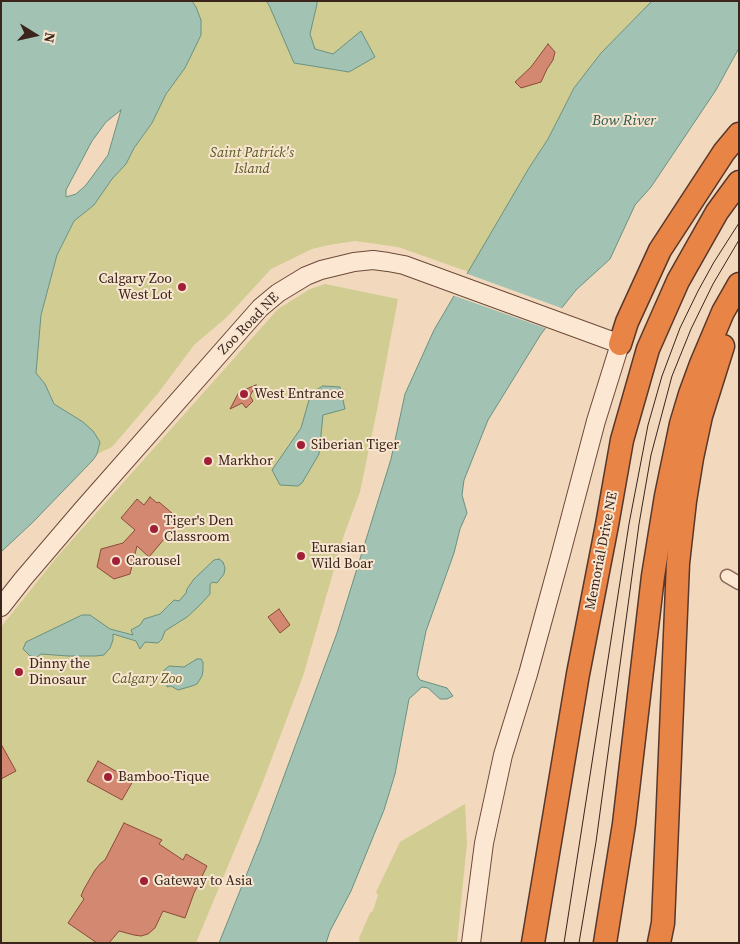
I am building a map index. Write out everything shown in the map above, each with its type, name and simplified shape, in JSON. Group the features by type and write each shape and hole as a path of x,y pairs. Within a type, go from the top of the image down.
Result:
{"highway":[{"path":"620,344 660,250 724,152 739,134"},
{"name":"Memorial Drive NE","path":"533,943 578,674 622,440 648,349 678,281 717,212 739,182"},
{"path":"605,943 624,824 653,576 666,496 681,424 690,394 723,312 739,284"},
{"path":"663,936 678,563 692,458 701,416 724,342 723,312"}],"street":[{"name":"Zoo Road NE","path":"1,607 82,510 260,308 278,293 306,276 321,270 354,262 373,260 404,265 620,344"},
{"path":"471,943 484,843 504,755 596,421 620,344"}],"green space":[{"name":"Saint Patrick's Island","path":"192,1 266,1 294,63 349,72 375,56 333,54 315,49 310,34 317,1 652,1 601,53 574,88 548,139 529,168 469,272 398,247 355,241 312,249 271,269 227,317 194,345 159,392 112,447 97,454 100,442 83,422 54,404 45,384 36,373 41,315 57,255 74,221 94,205 112,179 126,164 134,148 152,123 166,94 185,68 201,35 196,7"},
{"name":"Calgary Zoo","path":"325,284 398,299 377,410 360,492 344,535 303,676 262,784 196,943 1,943 1,627 56,558 278,309 310,289"},
{"path":"465,804 467,843 457,943 360,943 359,938 370,913 373,911 378,895 376,892 400,842"}],"water":[{"path":"1,1 192,1 201,20 201,35 185,68 166,94 152,123 134,148 126,164 112,179 94,205 74,221 57,255 41,315 36,373 45,384 54,404 83,422 93,431 100,442 97,454 33,522 1,552","holes":["121,110 108,155 86,185 76,194 66,197 66,190 92,141 106,122"]},
{"path":"266,1 317,1 310,34 315,49 333,54 361,31 375,57 349,72 294,63"},
{"name":"Bow River","path":"652,1 739,1 739,48 716,90 651,187 635,205 610,259 576,290 541,334 488,420 464,480 462,495 467,513 426,631 417,675 420,680 447,688 453,696 447,699 440,699 428,688 422,687 409,699 395,774 384,810 351,891 330,931 326,943 219,943 260,841 337,633 391,459 405,394 434,330 548,139 574,88 601,53"},
{"path":"323,386 340,387 345,409 323,415 319,454 302,483 298,486 280,485 272,470 301,428 311,393"},
{"path":"219,559 223,562 225,568 224,574 217,583 212,582 210,594 187,617 165,631 158,643 145,642 140,649 136,641 113,634 110,648 104,655 68,656 41,654 37,657 30,656 23,649 26,642 82,615 90,615 110,629 133,635 131,630 140,625 144,619 160,614 174,600 179,601 194,579 214,560"},
{"path":"197,659 201,659 203,662 203,670 197,684 178,690 171,686 167,687 167,680 161,673 169,666 184,667"}],"pier":[{"path":"465,273 564,309 548,329 452,295"}],"building":[{"path":"548,44 555,52 553,60 541,82 521,88 515,82 531,67"},
{"name":"West Entrance","path":"256,385 250,396 253,401 246,408 242,403 230,409 239,392"},
{"path":"150,497 157,503 159,502 180,520 149,557 137,546 130,574 114,579 97,567 101,549 123,543 135,530 121,518 137,499 144,505"},
{"path":"279,609 290,625 280,633 268,617"},
{"path":"1,744 16,771 1,779"},
{"name":"Bamboo-Tique","path":"98,761 133,781 122,800 87,781"},
{"name":"Gateway to Asia","path":"124,823 162,840 159,844 183,860 186,854 207,866 185,918 163,911 155,928 148,934 141,936 119,931 109,943 97,943 68,923 84,899 81,896 84,889 95,870 105,860"}],"tram line":[{"path":"564,943 629,524 648,425 662,376 680,328 714,262 739,223"},
{"path":"579,943 596,842 639,524 651,455 672,376 691,329 713,284 739,240"}],"place":[{"name":"Calgary Zoo West Lot","path":"182,287"},
{"name":"West Entrance","path":"244,394"},
{"name":"Siberian Tiger","path":"301,445"},
{"name":"Markhor","path":"208,461"},
{"name":"Tiger's Den Classroom","path":"154,529"},
{"name":"Eurasian Wild Boar","path":"301,556"},
{"name":"Carousel","path":"116,561"},
{"name":"Dinny the Dinosaur","path":"19,672"},
{"name":"Bamboo-Tique","path":"108,777"},
{"name":"Gateway to Asia","path":"144,881"}]}
